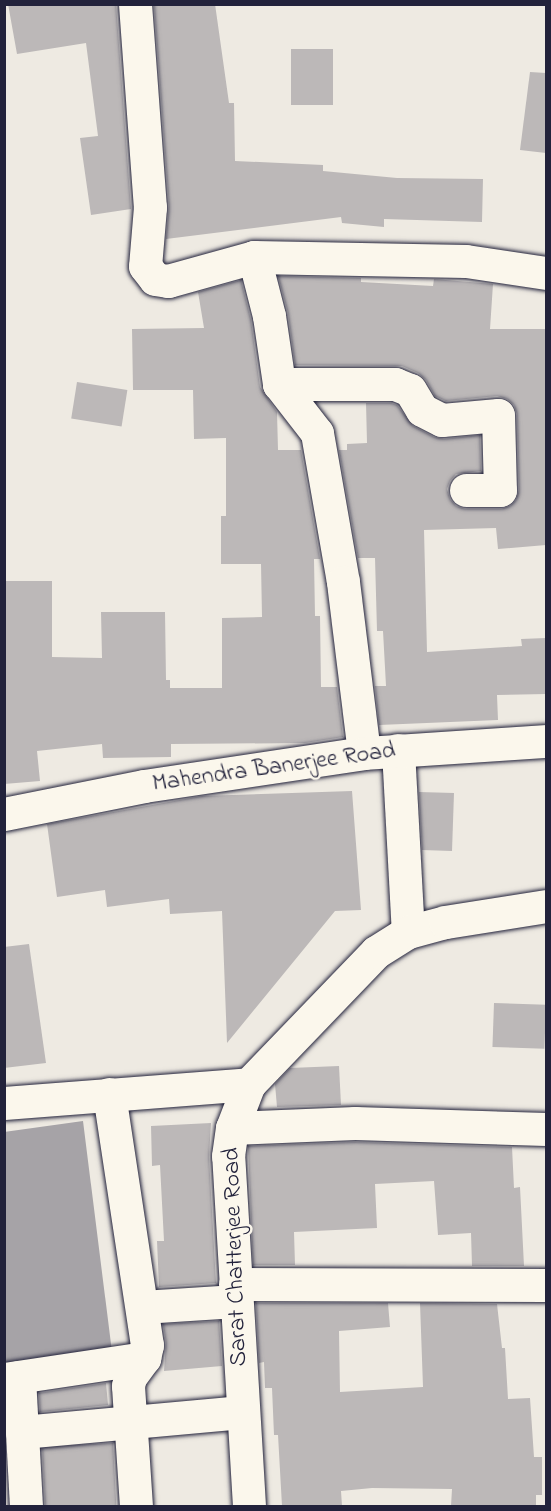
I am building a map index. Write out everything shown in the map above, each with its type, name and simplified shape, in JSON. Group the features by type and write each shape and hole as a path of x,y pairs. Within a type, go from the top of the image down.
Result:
{"street":[{"path":"135,4 150,207 145,266 155,279 168,281 254,257 466,261 546,273"},
{"path":"254,257 269,316 279,384 317,433 343,582 364,753"},
{"path":"279,384 395,384 410,390 422,410 442,420 498,415 500,490 466,490"},
{"name":"Mahendra Banerjee Road","path":"4,814 144,786 364,753 546,741"},
{"path":"398,750 408,932"},
{"name":"Sarat Chatterjee Road","path":"249,1506 228,1156 232,1128 249,1084 376,952 408,932 445,922 546,906"},
{"path":"4,1103 249,1084"},
{"path":"109,1094 147,1345 144,1358 130,1377 128,1386 136,1506"},
{"path":"232,1128 355,1123 546,1129"},
{"path":"142,1306 235,1292 546,1285"},
{"path":"26,1506 22,1432 12,1378 144,1358"},
{"path":"22,1432 242,1412"}],"shaded area":[{"path":"83,1121 112,1352 5,1364 4,1132"}],"building":[{"path":"8,4 116,4 131,209 91,215 80,138 98,136 86,43 17,54"},
{"path":"154,4 215,4 229,103 234,103 235,161 323,165 323,171 397,178 483,179 482,222 384,219 384,227 342,223 341,217 166,239 169,206"},
{"path":"291,49 333,49 333,105 291,105"},
{"path":"530,72 546,73 546,153 520,150"},
{"path":"278,276 361,278 361,282 433,286 434,279 493,284 490,329 546,329 546,545 498,549 496,528 424,530 427,652 522,646 521,639 546,638 546,694 497,695 498,720 379,725 375,686 386,686 383,631 377,631 375,558 358,558 339,450 347,450 347,444 367,443 366,403 397,405 413,426 434,437 444,439 480,435 481,471 456,474 447,489 450,499 456,506 465,509 501,509 510,506 516,500 519,490 517,414 514,405 507,399 497,396 446,401 435,396 426,380 418,373 402,366 295,365 288,313"},
{"path":"241,280 251,320 260,387 277,412 278,450 301,450 320,559 314,559 315,616 320,616 321,687 337,687 343,737 305,743 171,744 171,757 103,758 102,744 37,751 40,781 4,784 4,581 52,581 52,657 102,658 101,612 165,612 166,680 170,680 170,688 222,688 222,618 262,617 261,564 221,564 221,516 226,516 226,438 194,439 193,390 133,390 132,329 204,328 198,292"},
{"path":"77,382 127,390 122,427 71,419"},
{"path":"352,791 361,910 335,911 227,1043 222,911 170,914 169,899 107,907 105,890 57,897 47,824 202,796"},
{"path":"419,792 454,793 452,851 422,850"},
{"path":"29,944 46,1063 4,1068 4,947"},
{"path":"494,1003 546,1005 544,1049 492,1047"},
{"path":"339,1066 341,1105 277,1107 275,1084 290,1068"},
{"path":"211,1123 209,1157 216,1283 159,1287 157,1241 164,1241 160,1165 152,1166 151,1126"},
{"path":"355,1142 512,1147 514,1188 520,1187 524,1266 472,1266 471,1233 438,1235 434,1181 375,1184 377,1228 294,1232 295,1265 253,1265 248,1146"},
{"path":"256,1303 388,1303 390,1327 339,1331 340,1392 423,1387 420,1303 497,1304 502,1348 505,1348 508,1399 530,1398 534,1457 542,1457 542,1495 536,1495 536,1506 451,1506 452,1489 372,1488 341,1491 342,1506 282,1506 278,1435 274,1435 272,1388 265,1388 264,1362 259,1363"},
{"path":"219,1321 222,1366 164,1371 166,1343 163,1324"},
{"path":"106,1383 108,1405 40,1412 39,1393"},
{"path":"113,1443 116,1506 45,1506 42,1447"}]}
